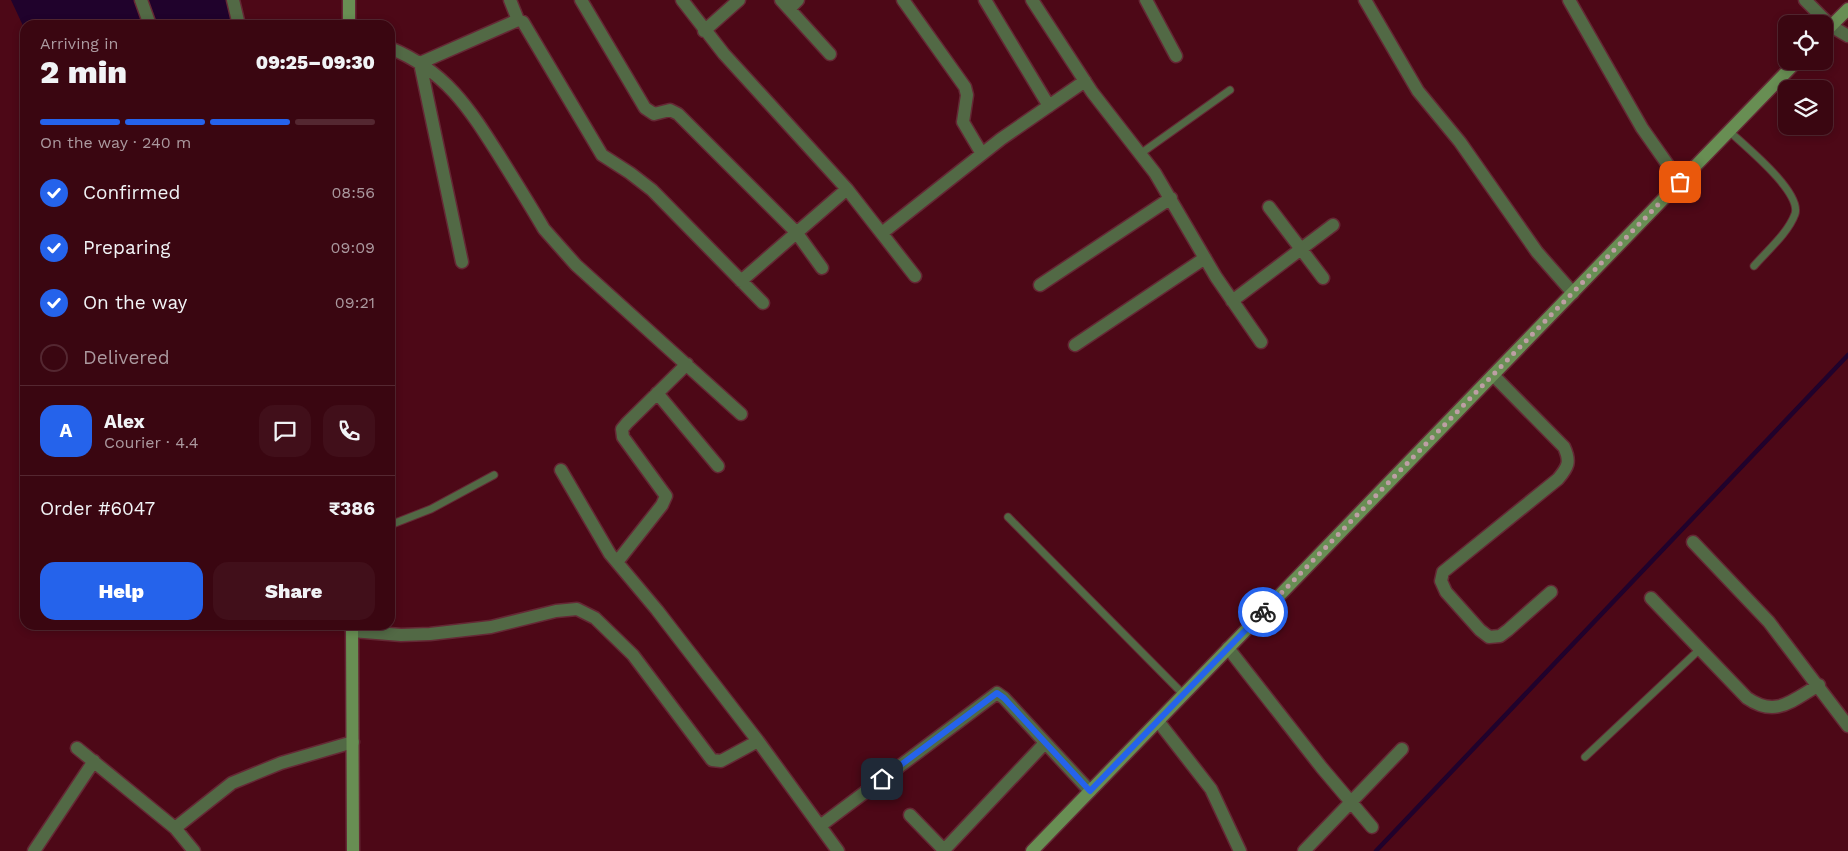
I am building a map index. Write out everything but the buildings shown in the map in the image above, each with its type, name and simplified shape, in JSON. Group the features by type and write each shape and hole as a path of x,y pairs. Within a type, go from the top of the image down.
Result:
{"street":[{"path":"141,0 148,20"},
{"path":"234,0 238,20"},
{"path":"349,0 349,20"},
{"path":"510,0 518,20 523,22 602,155 646,185 762,303"},
{"path":"581,0 648,111 654,114 670,110 678,114 796,232 822,268"},
{"path":"682,0 704,31 847,189 915,276"},
{"path":"704,31 739,0"},
{"path":"903,0 966,86 967,95 963,122 982,154"},
{"path":"985,0 1049,106"},
{"path":"1032,0 1085,81 1171,198 1205,258 1261,342"},
{"path":"1146,0 1176,56"},
{"path":"1364,0 1418,91 1460,142 1536,252 1572,293"},
{"path":"1569,0 1642,128 1680,182"},
{"path":"1805,0 1816,15"},
{"path":"789,3 830,54"},
{"path":"1833,24 1848,9"},
{"path":"420,63 518,20"},
{"path":"1833,32 1848,36"},
{"path":"395,50 420,63 435,74 465,103 544,229 576,265 741,414"},
{"path":"420,63 462,262"},
{"path":"1032,851 1788,70"},
{"path":"882,233 982,154 1085,81"},
{"path":"741,281 847,189"},
{"path":"1040,285 1171,198"},
{"path":"1268,207 1323,278"},
{"path":"1232,301 1334,225"},
{"path":"1075,345 1205,258"},
{"path":"617,562 665,499 663,491 622,433 626,423 687,364"},
{"path":"1492,375 1564,447 1568,457 1568,467 1558,479 1443,572 1441,581 1446,592 1480,630 1489,636 1500,636 1551,592"},
{"path":"657,393 718,466"},
{"path":"561,470 601,541 758,741 838,851"},
{"path":"1693,542 1754,604 1848,726"},
{"path":"1651,598 1746,698 1759,706 1773,709 1819,686"},
{"path":"366,630 401,635 430,634 490,627 556,611 578,609 595,618 633,655 712,760 721,761 758,741"},
{"path":"352,630 353,851"},
{"path":"1228,648 1372,827"},
{"path":"820,826 994,694 999,694 1004,698 1090,791"},
{"path":"1158,721 1211,789 1240,851"},
{"path":"175,828 232,783 281,763 353,742"},
{"path":"910,815 944,850 1046,743"},
{"path":"77,748 175,828 188,849"},
{"path":"1304,851 1402,749"},
{"path":"34,851 94,761"}],"lane":[{"path":"1140,154 1230,90"},
{"path":"1729,131 1784,184 1795,200 1796,212 1790,225 1754,266"},
{"path":"395,523 431,509 494,475"},
{"path":"1008,518 1184,694"},
{"path":"1584,757 1700,649"}],"shaded area":[{"path":"11,0 233,0 235,20 20,20"}],"waterway":[{"path":"1376,851 1848,355"}],"way so far":[{"path":"1263,612 1680,182"}],"route":[{"path":"882,779 997,693 1004,698 1090,791 1263,612"}]}
